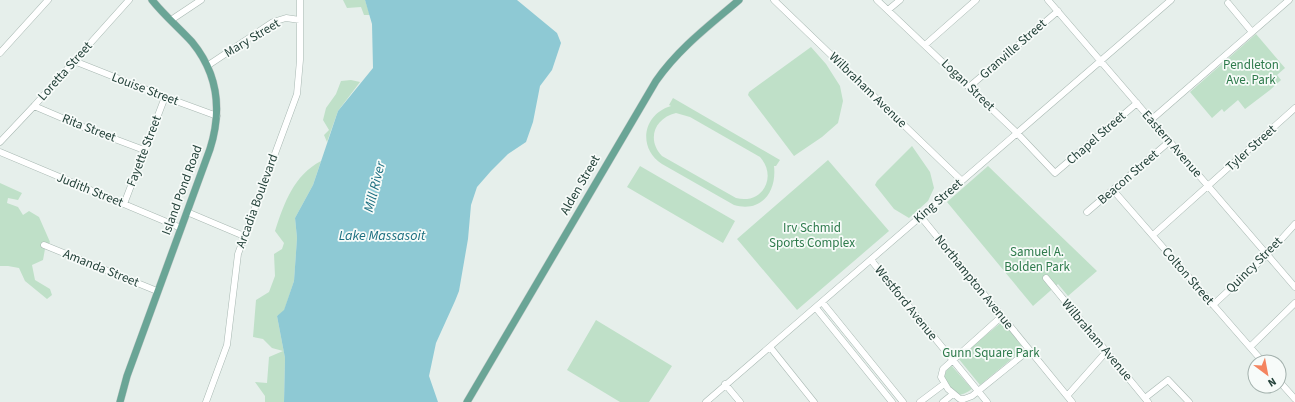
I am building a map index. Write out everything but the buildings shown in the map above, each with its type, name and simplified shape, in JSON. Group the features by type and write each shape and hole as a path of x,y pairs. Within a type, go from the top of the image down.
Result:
{"main road":[{"name":"Island Pond Road","path":"120,402 127,376 214,135 217,116 215,91 212,77 207,66 192,43 152,0"},
{"name":"Alden Street","path":"467,402 656,81 668,64 684,47 739,0"}],"street":[{"path":"0,53 48,0"},
{"name":"Loretta Street","path":"0,142 128,0"},
{"path":"170,20 201,0"},
{"name":"Arcadia Boulevard","path":"206,402 227,345 238,254 297,92 300,60 300,0"},
{"name":"Wilbraham Avenue","path":"774,0 962,181"},
{"name":"Logan Street","path":"878,0 1017,133 1055,174"},
{"path":"888,10 900,0"},
{"path":"925,45 976,0"},
{"name":"Eastern Avenue","path":"1048,0 1295,288"},
{"name":"King Street","path":"706,402 1171,0"},
{"path":"1151,120 1289,0"},
{"path":"1228,3 1252,32"},
{"name":"Granville Street","path":"969,87 1058,11"},
{"name":"Mary Street","path":"207,66 275,21 286,18 300,20"},
{"name":"Louise Street","path":"74,61 217,116"},
{"name":"Fayette Street","path":"124,204 165,97"},
{"name":"Chapel Street","path":"1055,174 1137,103"},
{"name":"Rita Street","path":"34,106 88,129 144,150"},
{"name":"Tyler Street","path":"1153,236 1295,108"},
{"name":"Beacon Street","path":"1087,212 1170,141"},
{"name":"Judith Street","path":"0,152 181,228"},
{"name":"Colton Street","path":"1113,190 1256,354"},
{"path":"187,212 244,236"},
{"name":"Northampton Avenue","path":"920,217 1072,402"},
{"name":"Quincy Street","path":"1213,305 1267,254 1295,224"},
{"name":"Amanda Street","path":"44,245 157,291"},
{"name":"Westford Avenue","path":"871,260 987,402"},
{"name":"Wilbraham Avenue","path":"1046,278 1147,400"},
{"path":"822,302 903,402"},
{"path":"1250,347 1295,303"},
{"path":"816,308 892,402"},
{"path":"1002,316 944,368 941,373 944,384 953,394 964,399 978,391 1029,350"},
{"path":"770,347 814,402"},
{"path":"1067,396 1106,352"},
{"path":"863,366 869,360"},
{"path":"1147,400 1168,380 1189,402"},
{"path":"725,384 740,402"},
{"path":"920,402 944,384"},
{"path":"1287,390 1295,399"},
{"path":"943,402 953,394"}],"green space":[{"path":"343,0 365,0 370,15 364,15 361,7 347,8"},
{"name":"Pendleton Ave. Park","path":"1256,34 1285,68 1277,75 1281,80 1245,109 1238,100 1224,112 1222,109 1212,118 1190,92"},
{"path":"811,47 826,64 840,86 843,101 838,123 822,137 794,156 748,95 749,92"},
{"path":"351,80 360,82 338,111 327,142 324,135 329,130 323,120 326,108 336,94 341,81"},
{"path":"673,98 780,160 776,166 774,166 773,184 770,192 765,198 752,206 744,207 734,205 662,164 654,157 646,141 649,124 654,116 671,106 669,105","holes":["676,113 690,117 760,157 768,173 767,181 760,193 745,199 736,198 662,156 654,143 655,130 658,124 663,119"]},
{"path":"912,146 930,172 934,188 928,201 909,218 894,209 875,185 877,181"},
{"name":"Irv Schmid Sports Complex","path":"828,160 889,231 797,310 737,239"},
{"path":"321,161 313,185 295,218 297,238 294,281 284,311 277,316 285,358 284,402 265,402 265,396 255,382 267,383 269,357 283,351 272,348 263,339 253,337 256,300 269,292 275,276 274,254 282,249 284,243 275,231 286,200 297,182 304,174"},
{"path":"640,166 735,221 723,243 627,187"},
{"name":"Samuel A. Bolden Park","path":"988,166 1097,271 1068,296 1058,284 1033,306 947,202"},
{"path":"0,183 22,193 18,200 8,198 7,203 18,207 23,215 29,211 39,217 50,242 45,249 43,260 32,265 35,280 50,289 52,295 47,299 25,281 19,268 0,266"},
{"path":"596,320 672,366 649,402 620,402 567,370"},
{"name":"Gunn Square Park","path":"1003,321 1025,348 980,385 958,358"},
{"path":"951,365 972,389 961,395 954,395 950,394 944,388 945,373"}],"water":[{"name":"Lake Massasoit","path":"365,0 517,0 557,33 561,43 552,70 540,86 533,122 526,142 508,154 477,187 471,205 468,239 459,291 436,343 429,376 438,402 284,402 285,358 277,316 284,310 294,281 297,238 295,218 313,185 338,111 373,68 372,24"}],"water label":[{"name":"Mill River","path":"375,187"}]}
